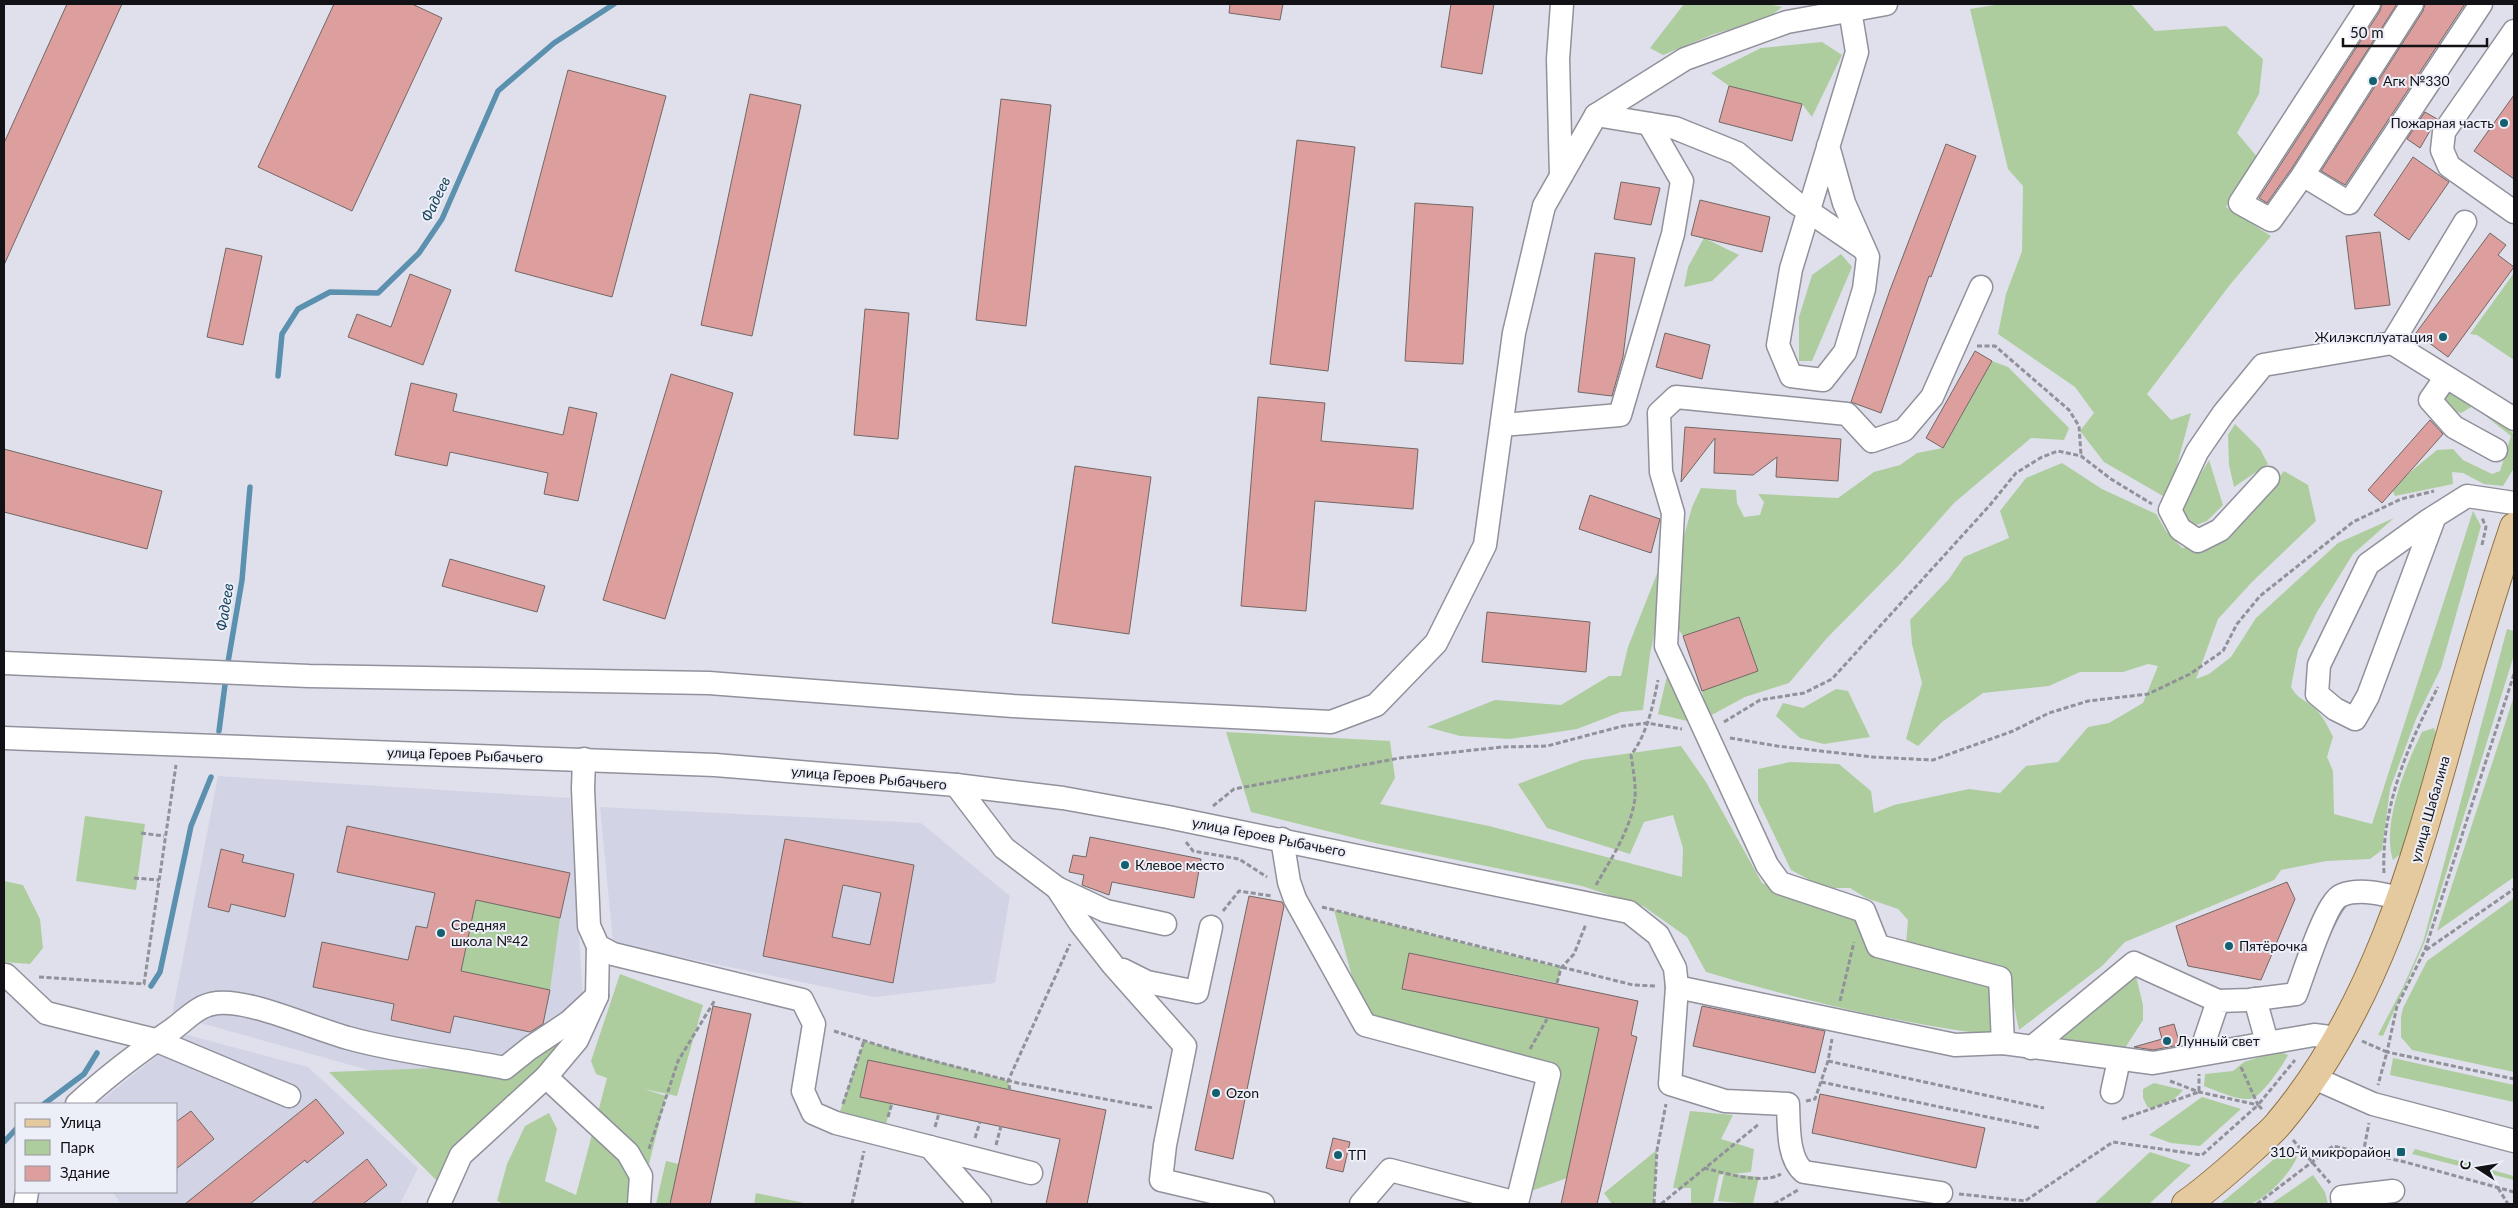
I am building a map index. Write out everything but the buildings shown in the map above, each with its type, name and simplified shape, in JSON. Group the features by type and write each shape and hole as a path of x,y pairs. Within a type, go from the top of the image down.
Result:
{"main road":[{"name":"улица Шабалина","path":"2186,1204 2212,1186 2278,1124 2340,1034 2391,928 2394,897 2423,836 2507,573 2514,527"}],"street":[{"path":"1561,177 1558,59 1562,4"},
{"path":"4,663 239,673 709,684 1013,706 1331,722 1376,705 1436,644 1485,545 1514,332 1544,206 1596,115 1685,59 1787,22 1886,4"},
{"path":"2369,4 2240,203 2271,220 2303,175 2412,4"},
{"path":"2303,175 2349,203 2481,4"},
{"path":"1828,146 1844,203 1868,257 1864,289 1845,352 1823,380 1791,376 1778,345 1790,269 1856,52 1850,10"},
{"path":"2514,31 2444,132 2442,150 2449,166 2514,212"},
{"path":"1596,115 1674,128 1737,154 1808,211 1864,249"},
{"path":"1502,425 1620,415 1673,234 1682,181 1649,124"},
{"path":"2392,343 2465,222"},
{"path":"1981,287 1932,397 1904,430 1872,441 1847,414 1676,397 1659,413 1661,472 1673,513 1666,646 1767,865 1780,883 1864,911 1878,946 2000,978 2003,1043"},
{"path":"2268,478 2220,530 2198,541 2180,529 2170,510 2202,445 2240,391 2263,365 2392,343 2514,419"},
{"path":"2446,377 2430,400 2454,427 2496,450"},
{"path":"2435,516 2368,696 2355,719 2334,709 2316,694 2319,665 2368,564 2435,516 2467,496 2514,503"},
{"name":"улица Героев Рыбачьего","path":"4,738 584,759 734,767 956,785 1063,798 1591,897 1629,912 1658,935 1675,968 1677,987 1670,1084"},
{"path":"439,1204 461,1154 546,1077 577,1040 597,996 598,946 589,926 583,790 584,759"},
{"path":"956,785 1004,848 1057,888 1106,911 1166,924"},
{"path":"1282,839 1289,882 1295,899 1365,1025 1549,1074 1517,1203 1390,1170 1361,1204"},
{"path":"1057,888 1080,923 1113,965 1186,1046 1171,1112 1161,1180 1263,1204"},
{"path":"2031,1048 2134,963 2218,1002 2256,1000 2296,994 2328,908 2340,895 2353,892 2394,897"},
{"path":"1113,965 1147,982 1197,992 1216,920"},
{"path":"598,946 613,954 802,1000 814,1024 803,1091 813,1113 836,1123 1032,1173"},
{"path":"5,975 46,1013 155,1040 289,1096"},
{"path":"1677,987 1955,1045 2003,1043 2154,1063 2267,1042 2314,1035 2340,1034"},
{"path":"78,1103 106,1078 155,1040 174,1029 196,1010 216,1003 238,1003 350,1039 505,1068 530,1048 569,1022 597,996"},
{"path":"2256,1000 2267,1042"},
{"path":"2200,1054 2218,1002"},
{"path":"2112,1092 2120,1060"},
{"path":"546,1077 628,1153 641,1176 639,1204"},
{"path":"2312,1077 2373,1104 2514,1141"},
{"path":"1670,1084 1725,1101 1788,1104 1789,1129 1796,1165 1804,1172 1941,1193"},
{"path":"930,1146 980,1204"},
{"path":"2343,1204 2342,1197 2393,1191"}],"path":[{"path":"1952,351 1974,345 1995,346 2020,366 2069,410 2079,426 2081,456"},
{"path":"1706,734 1760,700 1804,693 1832,679 1990,505 2016,473 2042,457 2058,451 2081,456 2111,479 2160,508 2170,510"},
{"path":"1193,822 1234,789 1400,758 1502,747 1547,746 1623,726 1647,723 1786,748 1873,757 1933,760 2013,731 2049,713 2088,701 2148,694 2190,674 2223,651 2237,624 2260,596 2352,522 2401,499 2427,492 2453,489 2467,496 2479,509 2486,527 2481,551"},
{"path":"1557,983 1561,968 1574,954 1586,924 1591,897 1612,859 1628,822 1635,798 1632,755 1639,746 1647,723 1666,646"},
{"path":"2363,1154 2397,1006 2425,950 2514,674"},
{"path":"2394,897 2384,858 2393,790 2420,722 2443,678"},
{"path":"5,975 144,984 164,836 176,764"},
{"path":"1168,817 1193,851 1239,859 1280,885 1295,899"},
{"path":"141,833 164,836"},
{"path":"134,878 159,880"},
{"path":"2425,950 2514,889"},
{"path":"1216,920 1239,891 1295,899 1633,985 1677,987"},
{"path":"1835,1020 1851,951 1864,911"},
{"path":"1010,1090 1008,1081 1080,923"},
{"path":"641,1176 678,1061 726,982"},
{"path":"1521,1066 1547,1019"},
{"path":"814,1024 864,1041 1008,1081 1171,1112"},
{"path":"2340,1034 2387,1052 2514,1079"},
{"path":"836,1123 864,1041"},
{"path":"2232,1048 2258,1105"},
{"path":"2199,1092 2200,1054"},
{"path":"1661,1204 1704,1168 1788,1104 1815,1099 1828,1061 2044,1108"},
{"path":"1821,1082 2040,1128"},
{"path":"1654,1204 1657,1150 1670,1084"},
{"path":"2122,1119 2199,1092 2258,1105"},
{"path":"1941,1193 2025,1201 2113,1142 2202,1155 2258,1105"},
{"path":"852,1204 869,1131"},
{"path":"2257,1204 2332,1146 2404,1162 2514,1192"},
{"path":"1704,1168 1748,1178 1777,1176 1796,1165"},
{"path":"2498,1188 2508,1204"}],"shaded area":[{"path":"218,776 570,798 583,999 469,1098 172,1015"},
{"path":"600,807 921,823 1010,896 995,983 874,997 613,943"},
{"path":"184,1034 308,1067 418,1168 400,1204 121,1204 114,1193 178,1193 178,1103 98,1103"}],"green space":[{"path":"1684,4 1767,4 1782,7 1767,19 1714,34 1663,55 1650,48"},
{"path":"2001,4 2131,4 2155,31 2226,26 2263,59 2259,94 2237,133 2258,158 2226,207 2271,236 2229,286 2147,394 2171,420 2191,413 2173,480 2163,496 2104,462 2080,431 2094,413 2075,387 1998,334 2006,294 2022,251 2023,186 2008,169 1970,9"},
{"path":"1822,42 1842,55 1812,117 1802,104 1729,86 1711,73 1761,48"},
{"path":"1704,238 1739,255 1712,281 1684,287 1688,267"},
{"path":"1841,254 1852,267 1812,361 1799,361 1799,317 1812,275"},
{"path":"2514,273 2514,360 2477,335 2470,334"},
{"path":"1992,361 2008,367 2069,428 2064,440 2031,438 1954,503 1900,564 1827,638 1789,683 1745,697 1708,717 1702,691 1758,671 1739,617 1683,636 1677,627 1681,547 1692,507 1701,488 1736,490 1737,503 1744,517 1760,515 1764,502 1758,494 1838,498 1874,472 1900,465 1917,453 1943,448"},
{"path":"2453,385 2514,434 2514,468 2503,486 2484,484 2463,473 2452,472 2453,484 2395,496 2393,491 2409,473 2437,450 2453,449 2463,460 2492,474 2500,471 2511,436 2473,406 2461,413 2444,407 2439,395"},
{"path":"2235,424 2260,449 2268,464 2234,487 2229,465 2228,435"},
{"path":"2209,460 2223,505 2207,521 2191,527 2181,508"},
{"path":"2062,463 2102,489 2156,514 2166,531 2182,548 2219,542 2254,508 2284,471 2308,485 2316,521 2252,582 2218,619 2196,679 2209,674 2231,657 2256,618 2338,543 2394,518 2353,554 2317,612 2298,650 2291,687 2298,696 2319,713 2333,737 2327,757 2333,771 2334,814 2372,824 2473,511 2481,526 2441,668 2416,719 2390,789 2382,850 2370,859 2326,861 2281,870 2274,880 2125,942 2102,966 2019,1030 2007,973 1906,944 1908,920 1898,909 1866,898 1850,888 1825,888 1791,870 1758,801 1758,769 1790,762 1839,764 1871,791 1874,813 1894,805 1969,789 2000,793 2026,766 2058,762 2088,727 2109,723 2143,703 2158,666 2148,664 2123,672 2080,672 2049,686 1983,693 1942,722 1918,746 1906,739 1922,683 1912,644 1910,620 1949,579 1964,557 2009,538 2000,511 2026,478"},
{"path":"1664,556 1659,613 1650,654 1643,710 1621,712 1577,729 1510,739 1460,736 1427,727 1495,700 1561,705 1609,676 1621,676 1628,647"},
{"path":"2507,629 2514,631 2514,655 2425,941 2383,1036 2378,1035 2403,987 2423,942"},
{"path":"1667,676 1687,721 1658,714"},
{"path":"1836,689 1848,691 1870,737 1824,744 1800,738 1776,716 1783,703 1803,708"},
{"path":"2514,696 2514,877 2437,931 2505,724"},
{"path":"2434,728 2438,740 2404,851 2393,860 2390,846 2390,829 2397,795 2422,732"},
{"path":"1226,732 1390,741 1395,778 1380,804 1489,826 1682,877 1683,848 1673,815 1644,822 1630,854 1547,828 1518,784 1582,760 1681,746 1706,782 1762,883 1857,921 1877,956 1991,988 1993,1035 1920,1024 1848,1010 1706,972 1687,937 1643,906 1582,886 1375,843 1251,812"},
{"path":"85,816 145,824 136,890 76,881"},
{"path":"4,881 23,885 40,919 43,948 30,964 4,962"},
{"path":"2514,898 2514,1072 2412,1050 2401,1037 2401,1017 2403,1008 2427,961"},
{"path":"476,900 560,918 550,990 461,971"},
{"path":"1334,910 1561,968 1557,983 1409,953 1402,989 1599,1028 1567,1178 1531,1191 1549,1074 1365,1025"},
{"path":"620,974 703,1005 677,1096 644,1089 666,1096 639,1204 504,1204 497,1201 507,1164 525,1126 549,1113 557,1129 545,1181 576,1195 607,1078 596,1074 591,1061"},
{"path":"2136,976 2143,1005 2143,1020 2125,1048 2098,1050 2061,1039"},
{"path":"589,1014 439,1183 329,1072 519,1065"},
{"path":"864,1041 1008,1081 1010,1090 868,1060 860,1096 892,1103 883,1135 836,1123"},
{"path":"2278,1051 2288,1055 2271,1080 2255,1097 2250,1099 2239,1098 2204,1086 2205,1074 2233,1071 2244,1062"},
{"path":"2393,1058 2514,1085 2514,1102 2390,1075"},
{"path":"2154,1083 2183,1090 2167,1103 2148,1108 2143,1098 2143,1089"},
{"path":"2202,1097 2241,1109 2200,1146 2171,1143 2149,1135"},
{"path":"1690,1111 1733,1115 1721,1139 1754,1149 1751,1172 1732,1174 1759,1177 1753,1204 1718,1201 1724,1174 1719,1175 1713,1204 1691,1204 1691,1188 1673,1188"},
{"path":"2415,1149 2514,1176 2514,1180 2412,1154"},
{"path":"1657,1150 1654,1204 1612,1204 1604,1193"},
{"path":"2150,1152 2191,1165 2149,1204 2094,1204"},
{"path":"2290,1152 2297,1157 2294,1164 2271,1191 2258,1201 2248,1205 2220,1204 2273,1160"},
{"path":"666,1161 679,1164 670,1204 656,1204"},
{"path":"2313,1175 2325,1192 2328,1204 2271,1204"},
{"path":"756,1193 809,1204 754,1204"}],"waterway":[{"name":"Фадеев","path":"278,376 282,334 298,309 330,292 378,293 419,253 442,219 498,91 554,43 614,4"},
{"name":"Фадеев","path":"227,668 242,580 250,487"},
{"name":"Фадеев","path":"219,731 226,677"},
{"name":"Фадеев","path":"151,986 160,972 191,826 211,777"},
{"name":"Фадеев","path":"45,1103 84,1074 97,1053"},
{"name":"Фадеев","path":"4,1142 15,1130"}],"place":[{"name":"Агк №330","path":"2373,81"},
{"name":"Пожарная часть","path":"2504,123"},
{"name":"Жилэксплуатация","path":"2443,337"},
{"name":"Клевое место","path":"1125,865"},
{"name":"Средняя школа №42","path":"441,933"},
{"name":"Пятёрочка","path":"2229,946"},
{"name":"Лунный свет","path":"2167,1041"},
{"name":"Ozon","path":"1216,1093"},
{"name":"310-й микрорайон","path":"2401,1152"},
{"name":"ТП","path":"1338,1155"}]}
